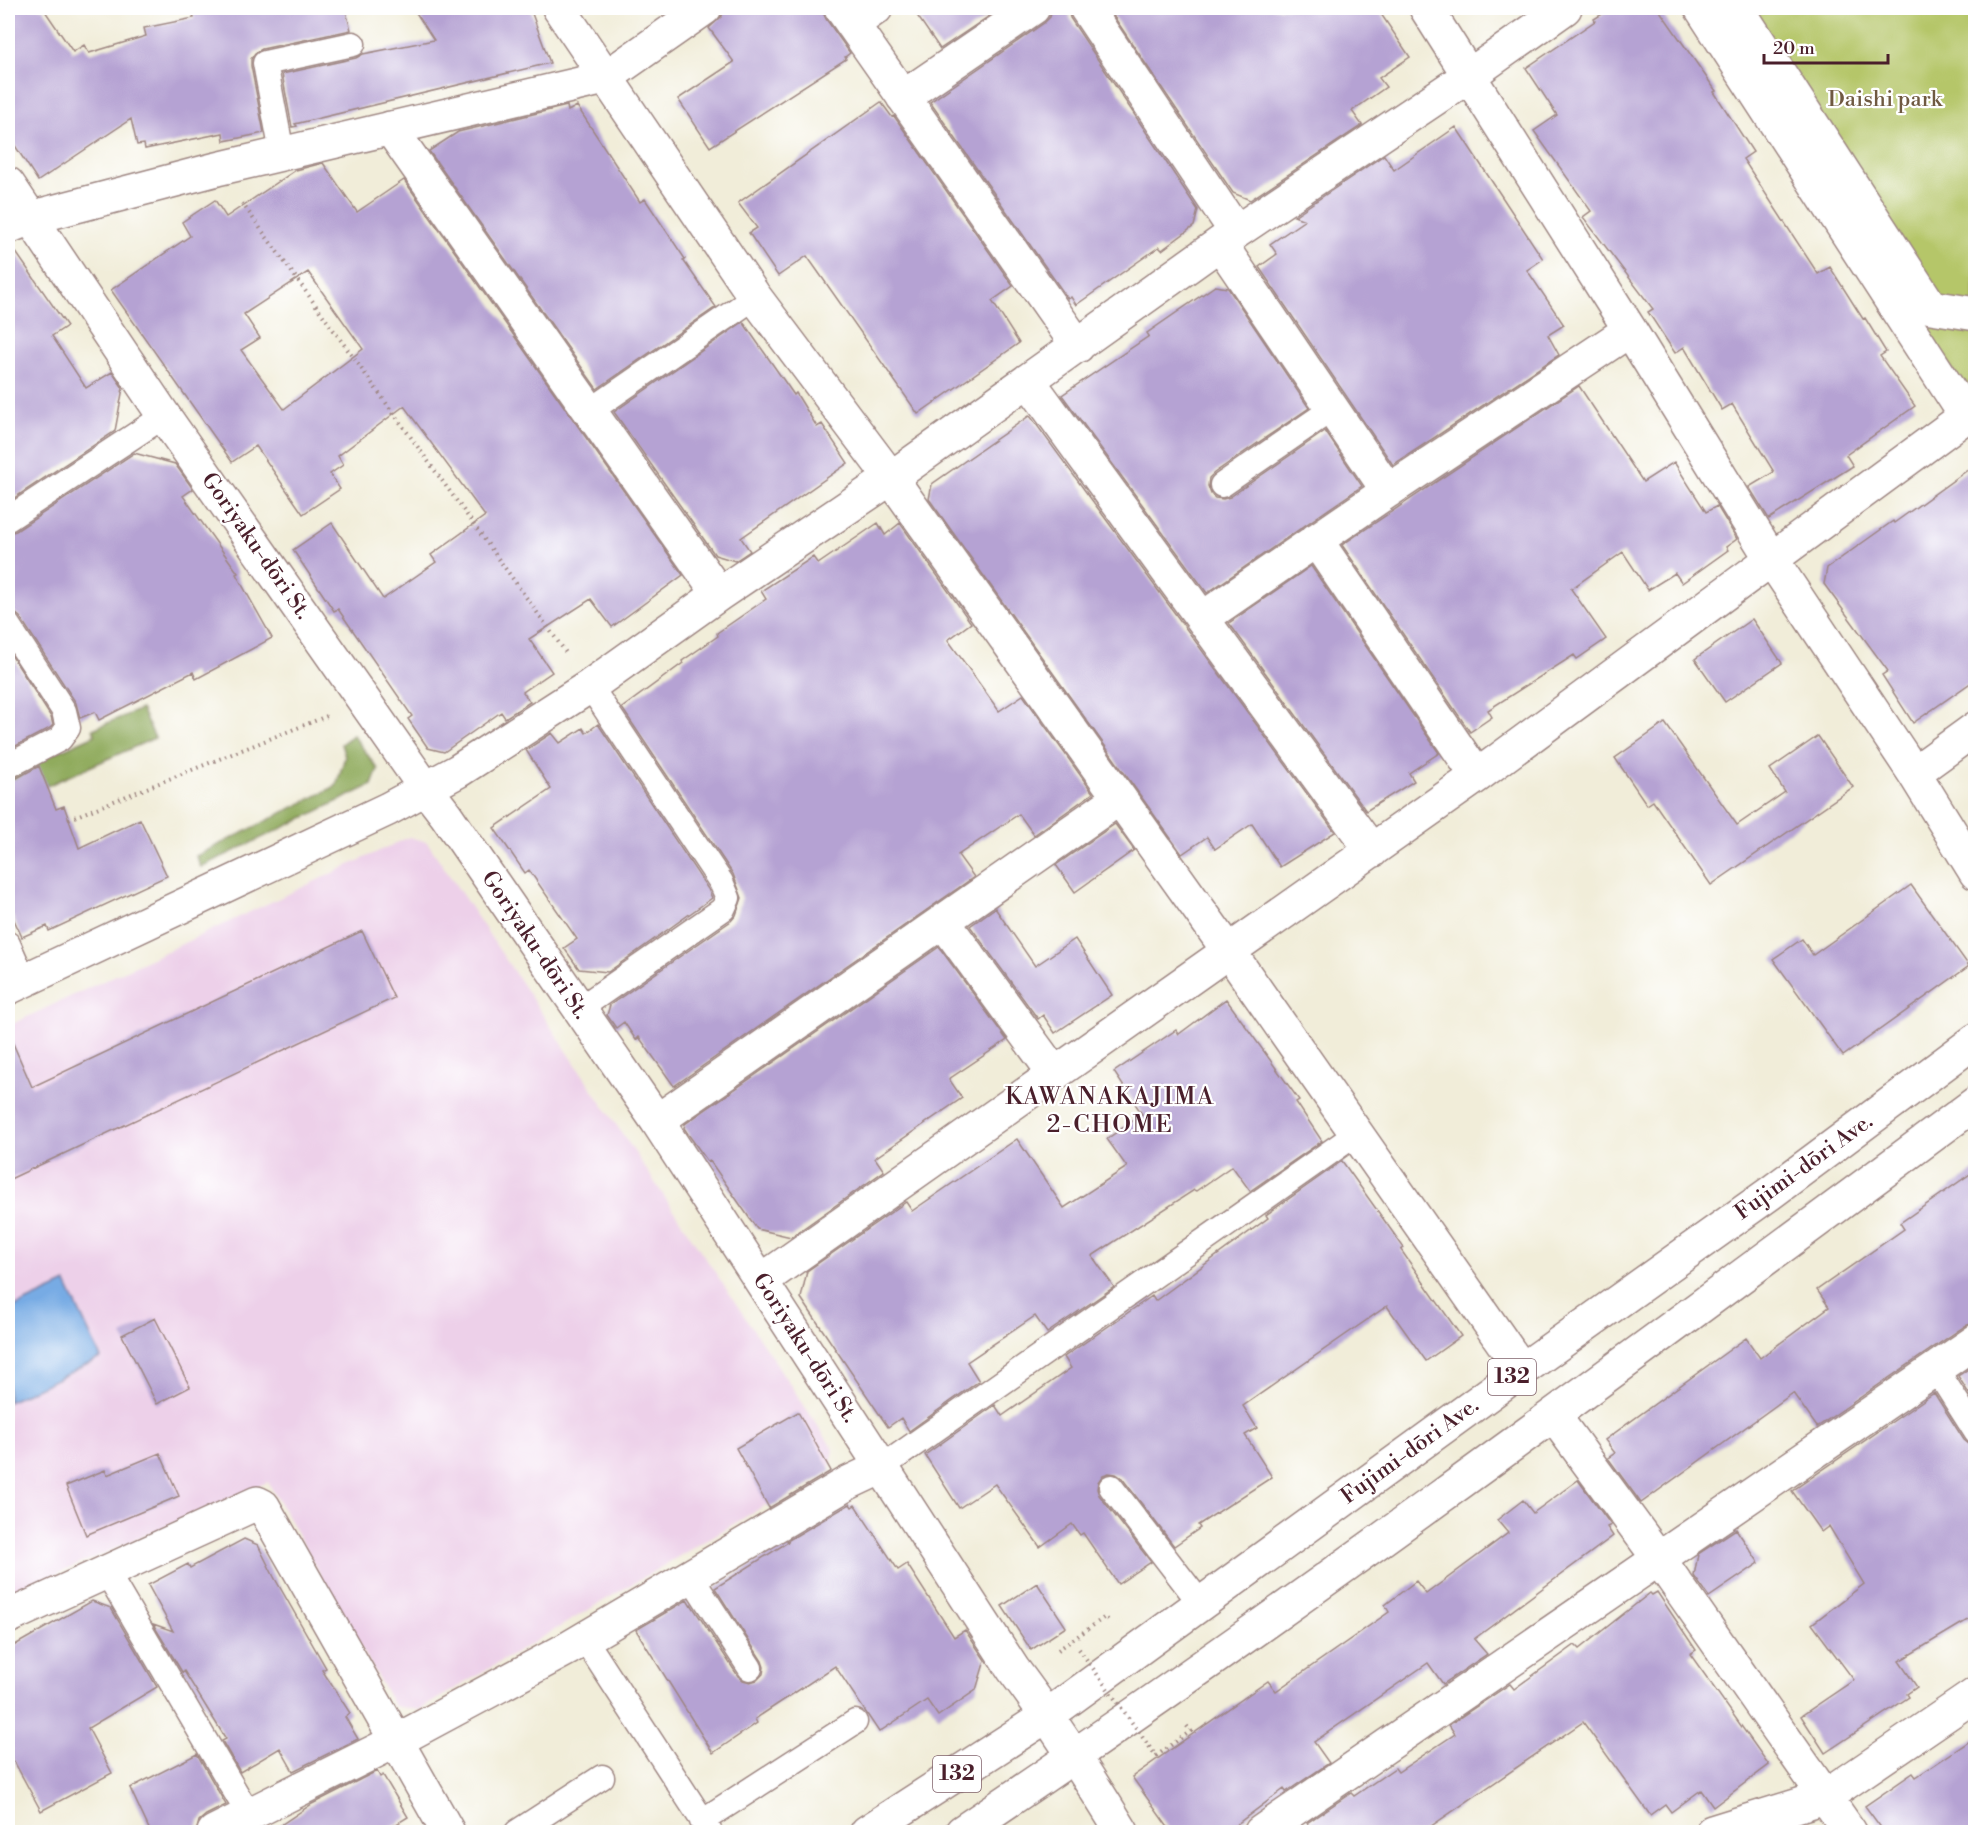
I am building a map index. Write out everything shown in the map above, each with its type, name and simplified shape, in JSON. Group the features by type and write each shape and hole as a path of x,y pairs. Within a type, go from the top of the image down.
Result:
{"main road":[{"path":"558,8 755,297 891,478 1228,950 1522,1370"},
{"path":"19,222 282,153 605,78 705,8"},
{"path":"903,97 1033,8"},
{"path":"1086,8 1332,409 1388,491"},
{"path":"1426,8 1630,330 1772,560 1914,773 1976,873"},
{"path":"16,984 426,789 458,771 590,686 719,594 891,478 1228,239 1565,8"},
{"path":"761,1281 1478,776 1971,413 1701,8"},
{"path":"1737,8 1931,307 1976,314"},
{"path":"857,13 903,97 1078,346"},
{"path":"390,128 719,594"},
{"name":"Goriyaku-dōri St.","path":"8,184 19,222 164,416 446,815 657,1121 1013,1669 1048,1715 1075,1756 1122,1833"},
{"path":"1203,618 1388,491 1630,330"},
{"path":"1028,380 1372,851"},
{"path":"1316,540 1478,776"},
{"path":"1914,773 1976,728"},
{"path":"657,1121 1118,799"},
{"path":"943,921 1054,1073"},
{"name":"Fujimi-dōri Ave.","path":"867,1833 1048,1715 1522,1370 1769,1194 1976,1040"},
{"name":"132","path":"962,1833 1075,1756 1554,1416 1976,1103"},
{"path":"1261,1833 1976,1341"},
{"path":"1554,1416 1659,1559 1850,1833"},
{"path":"214,1833 396,1741 584,1638 848,1483 882,1467"},
{"path":"8,1617 257,1503 263,1506 448,1833"},
{"path":"1712,1833 1825,1797 1976,1694"}],"lane":[{"path":"282,153 265,63 352,44"},
{"path":"590,411 755,297"},
{"path":"1222,485 1332,409"},
{"path":"8,519 164,416"},
{"path":"8,625 64,711 68,728 60,739 8,766"},
{"path":"579,1009 723,909 728,898 722,882 590,686"},
{"path":"8,945 16,984"},
{"path":"882,1467 1356,1134"},
{"path":"1936,1369 1976,1432"},
{"path":"1111,1487 1201,1605"},
{"path":"106,1571 249,1815"},
{"path":"691,1577 750,1668"},
{"path":"584,1638 706,1827 855,1722"},
{"path":"517,1833 602,1777"}],"path":[{"path":"217,169 590,686"},
{"path":"69,819 323,718"},
{"path":"1079,1649 1156,1756 1191,1731 1185,1724"}],"shaded area":[{"path":"409,837 427,842 834,1450 830,1467 419,1710 394,1706 268,1482 8,1595 8,1026"}],"green space":[{"name":"Daishi park","path":"1717,8 1975,8 1975,386 1960,382"},
{"path":"141,709 155,738 8,803 8,774 95,735 93,729"},
{"path":"353,735 378,769 372,785 201,867 196,856 336,786 345,757 341,744"}],"water":[{"path":"66,1283 101,1358 8,1402 8,1310"}],"building":[{"path":"8,8 43,8 73,52 84,45 89,53 146,36 144,28 194,18 192,8 345,8 351,30 262,49 255,53 251,59 251,66 264,133 224,141 223,133 145,149 144,144 137,145 131,119 38,181 8,135"},
{"path":"413,8 530,8 550,63 295,124 297,126 292,127 282,74 356,58 363,54 434,40"},
{"path":"724,8 821,8 850,53 845,57 846,59 710,147 678,99 734,62 709,28 722,16"},
{"path":"912,8 1001,8 940,49"},
{"path":"1052,8 1068,8 1070,18 1198,210 1194,226 1162,250 1159,247 1076,305 1071,297 1068,299 930,102 1044,23 1050,17"},
{"path":"1108,8 1377,8 1410,57 1379,78 1386,87 1352,111 1362,125 1250,200 1233,193"},
{"path":"1612,8 1658,8 1716,91 1714,92 1753,152 1743,159 1818,274 1830,267 1886,352 1880,356 1915,406 1846,455 1853,466 1769,519 1749,487 1774,472 1732,404 1722,410 1684,347 1675,353 1648,312 1653,309 1583,217 1591,211 1534,131 1557,115 1526,68"},
{"path":"881,102 892,117 894,116 1013,286 992,301 1019,343 918,414 807,256 778,276 749,233 757,228 738,203"},
{"path":"567,106 568,111 577,106 640,202 645,199 716,307 597,389 429,151 458,132"},
{"path":"1456,127 1543,259 1527,270 1564,325 1548,335 1559,355 1393,465 1259,267 1277,254 1270,244 1305,220 1294,216 1384,155 1394,170"},
{"path":"323,163 357,212 404,180 683,575 612,627 591,599 529,639 552,672 523,692 530,702 505,718 501,712 444,752 428,748 408,719 412,716 338,609 334,611 293,550 332,523 383,599 436,562 431,555 485,516 404,406 338,456 343,465 330,474 340,489 303,514 256,446 232,462 111,290 190,236 182,222 215,200 226,217 296,170","holes":["308,272 363,349 284,409 241,350 260,338 244,314"]},
{"path":"8,245 11,245 67,326 52,336 86,388 112,372 123,388 115,431 8,502"},
{"path":"1215,286 1228,288 1309,408 1214,473 1209,478 1208,486 1211,494 1215,498 1230,497 1325,431 1362,486 1207,593 1062,395 1149,336 1147,333"},
{"path":"743,322 794,395 796,393 817,427 822,424 848,463 741,538 750,551 735,561 715,555 614,412"},
{"path":"1579,386 1643,482 1674,462 1706,512 1717,506 1737,539 1726,547 1728,550 1682,583 1675,573 1648,590 1623,552 1571,589 1606,639 1577,659 1574,655 1488,710 1492,717 1470,732 1342,545"},
{"path":"1029,416 1335,832 1280,867 1252,824 1215,849 1207,837 1182,854 929,499 932,484"},
{"path":"134,453 175,464 193,489 183,496 238,573 236,574 272,638 196,679 193,672 99,720 95,712 80,718 76,703 20,617 8,611 8,533 16,531"},
{"path":"1976,464 1976,679 1913,723 1882,675 1888,671 1824,584 1827,568"},
{"path":"878,523 885,535 900,523 971,623 948,640 999,711 1023,695 1093,793 1034,835 1019,814 958,855 974,877 674,1086 639,1037 636,1040 624,1022 616,1028 607,1015 610,1005 731,921 736,915 742,898 733,874 622,708 718,636 717,633 766,599 761,591 813,557 818,564"},
{"path":"1311,566 1439,753 1409,773 1414,781 1366,811 1229,623"},
{"path":"1752,619 1782,663 1725,702 1695,659"},
{"path":"8,650 51,717 53,725 8,750"},
{"path":"1665,723 1737,825 1785,792 1770,769 1818,736 1853,787 1711,885 1653,801 1647,805 1615,758"},
{"path":"598,724 712,898 608,972 579,969 564,948 577,939 529,870 525,873 494,828 551,789 526,750 552,733 560,743 583,728 586,733"},
{"path":"39,766 56,809 64,806 79,848 140,819 167,876 49,931 47,926 22,937 8,907 8,780 15,779"},
{"path":"1115,824 1134,850 1075,892 1056,865"},
{"path":"1911,885 1969,966 1843,1056 1773,959 1802,939 1813,955"},
{"path":"995,908 1035,966 1075,939 1112,995 1055,1033 1043,1015 1038,1019 970,926"},
{"path":"362,931 394,998 8,1180 8,1032 32,1087"},
{"path":"939,947 1007,1040 949,1079 962,1098 875,1158 884,1171 791,1237 757,1229 710,1161 708,1162 688,1134 684,1128 685,1124"},
{"path":"1226,999 1299,1100 1296,1102 1322,1141 1250,1191 1232,1166 1092,1256 1114,1287 1047,1333 1035,1316 967,1362 979,1381 909,1431 901,1418 888,1427 801,1298 807,1271 906,1202 912,1211 1017,1139 1064,1208 1127,1167 1107,1139 1142,1114 1114,1072 1176,1030 1179,1034"},
{"path":"1342,1161 1404,1248 1401,1250 1461,1336 1426,1361 1387,1306 1243,1406 1257,1428 1245,1435 1272,1477 1198,1525 1200,1528 1174,1546 1122,1478 1116,1474 1103,1475 1098,1482 1099,1495 1151,1562 1118,1584 1083,1533 1080,1535 1072,1524 1040,1547 995,1484 959,1508 925,1455 995,1405 1002,1416 1071,1368 1064,1357 1152,1296 1155,1301 1268,1218 1266,1215"},
{"path":"1976,1170 1976,1322 1965,1326 1817,1427 1793,1393 1641,1503 1608,1458 1615,1453 1605,1440 1746,1338 1760,1358 1829,1307 1817,1290 1904,1229 1900,1223"},
{"path":"155,1318 190,1387 157,1404 122,1335"},
{"path":"1976,1364 1976,1405 1958,1376"},
{"path":"1934,1393 1964,1440 1976,1446 1976,1615 1899,1661 1917,1687 1907,1694 1909,1697 1825,1753 1801,1716 1854,1680 1812,1624 1864,1584 1829,1526 1821,1532 1792,1491"},
{"path":"798,1412 831,1471 769,1508 736,1448"},
{"path":"160,1453 179,1496 86,1535 66,1486 105,1470 107,1475"},
{"path":"1578,1480 1611,1525 1607,1527 1613,1536 1474,1639 1487,1654 1443,1684 1428,1663 1314,1742 1329,1763 1286,1792 1284,1789 1225,1833 1172,1833 1132,1777 1268,1681 1276,1691 1389,1612 1385,1605 1416,1581 1426,1594 1508,1533 1497,1520 1523,1500 1533,1513"},
{"path":"850,1504 852,1507 855,1505 898,1570 907,1564 954,1637 965,1630 985,1660 976,1690 938,1716 927,1700 879,1732 835,1666 755,1719 757,1723 713,1753 636,1630 687,1600 738,1676 750,1682 757,1680 763,1674 762,1661 715,1588 787,1541"},
{"path":"1736,1529 1759,1563 1709,1597 1694,1576 1698,1554"},
{"path":"244,1539 258,1545 326,1668 322,1670 350,1713 345,1717 358,1739 293,1771 280,1748 240,1772 222,1741 226,1739 153,1624 173,1631 148,1585 188,1564 190,1568"},
{"path":"1037,1583 1066,1627 1031,1650 1002,1606"},
{"path":"1657,1592 1696,1650 1690,1654 1769,1765 1713,1807 1701,1790 1671,1812 1665,1804 1650,1815 1583,1722 1421,1833 1300,1833 1309,1826 1307,1823 1351,1793 1354,1796 1395,1768 1398,1772 1455,1734 1449,1725 1510,1684 1514,1689 1575,1645 1579,1649 1650,1593 1652,1595"},
{"path":"92,1601 111,1608 157,1687 88,1728 112,1773 41,1811 8,1750 8,1649"},
{"path":"1976,1737 1976,1833 1885,1833 1865,1806 1913,1773 1916,1777"},
{"path":"197,1754 226,1805 199,1821 196,1833 151,1833 130,1788"},
{"path":"377,1771 380,1777 383,1775 408,1817 382,1833 269,1833 312,1804"}],"district":[{"name":"KAWANAKAJIMA 2-CHOME","path":"1110,1111"}]}
